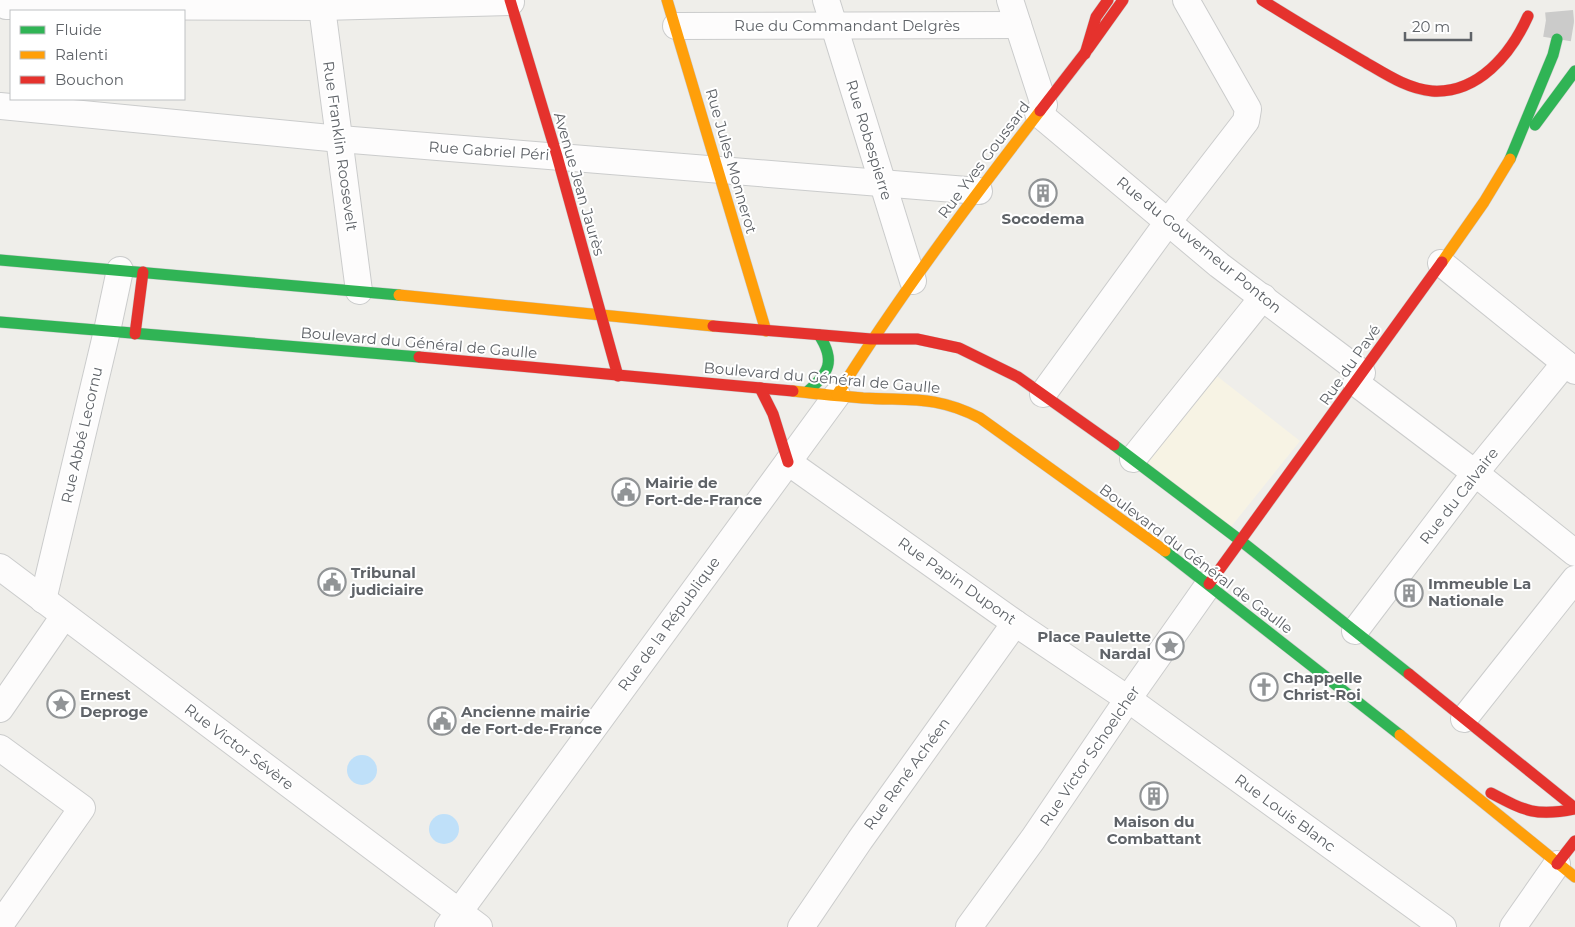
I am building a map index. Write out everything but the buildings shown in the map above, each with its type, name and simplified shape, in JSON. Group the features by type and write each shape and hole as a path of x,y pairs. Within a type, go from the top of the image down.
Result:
{"main road":[{"name":"Rue Jules Monnerot","path":"667,0 766,331"},
{"path":"1085,54 1096,17 1108,0"},
{"name":"Rue Yves Goussard","path":"837,395 871,339 979,191 1085,54 1122,0"},
{"path":"1262,0 1373,66 1413,86 1435,91 1459,87 1483,75 1505,55 1515,41 1528,16"},
{"name":"Avenue Jean Jaurès","path":"511,1 557,156 618,376"},
{"path":"1510,159 1553,55 1557,39"},
{"path":"1510,159 1575,71"},
{"name":"Rue du Pavé","path":"1209,584 1441,263 1491,192 1510,159"},
{"path":"0,260 359,291 766,331 871,339 917,339 959,348 1018,377 1133,459 1355,631 1575,808"},
{"path":"131,271 135,334"},
{"name":"Boulevard du Général de Gaulle","path":"0,322 865,398 919,398 950,404 980,418 1159,546 1403,738 1566,870"},
{"path":"807,392 822,379 828,368 828,350 819,335"},
{"path":"760,388 775,415 788,462"},
{"path":"1403,738 1483,789 1525,811 1542,815 1575,808"},
{"path":"1566,870 1575,841"}],"street":[{"name":"Rue Robespierre","path":"826,0 913,281"},
{"path":"1010,0 1041,109"},
{"path":"1043,394 1168,222 1249,115 1248,109 1186,0"},
{"path":"5,10 511,1"},
{"name":"Rue Franklin Roosevelt","path":"321,4 359,291"},
{"name":"Rue du Commandant Delgrès","path":"676,26 1018,25"},
{"name":"Rue Gabriel Péri","path":"0,106 340,139 979,191"},
{"name":"Rue du Gouverneur Ponton","path":"1041,109 1219,265 1263,297 1475,473 1575,552"},
{"path":"1441,263 1570,367"},
{"name":"Rue Abbé Lecornu","path":"43,600 107,331 131,271"},
{"path":"1133,459 1263,297"},
{"name":"Rue du Calvaire","path":"1355,631 1475,473 1570,367"},
{"name":"Rue de la République","path":"462,922 837,395"},
{"name":"Rue Papin Dupont","path":"788,462 1015,623 1128,699"},
{"name":"Rue Victor Sévère","path":"0,567 99,641 462,922"},
{"path":"1464,719 1575,579"},
{"name":"Rue Victor Schoelcher","path":"969,927 1033,839 1209,584"},
{"path":"0,709 64,616"},
{"name":"Rue René Achéen","path":"801,927 860,840 1015,623"},
{"name":"Rue Louis Blanc","path":"1128,699 1443,927"},
{"path":"0,748 82,808 0,926"},
{"path":"1513,927 1566,870"}],"shaded area":[{"path":"1213,373 1300,441 1230,528 1138,460"}],"water":[{"path":"362,755 373,759 377,770 373,781 362,785 351,781 347,770 351,759"},
{"path":"444,814 455,818 459,829 455,840 444,844 433,840 429,829 433,818"}],"tunnel":[{"path":"1557,39 1560,21 1558,0"}],"traffic: fast":[{"path":"1510,159 1553,55 1557,39"},
{"path":"1535,125 1575,71"},
{"path":"0,260 399,295"},
{"path":"0,322 419,357"},
{"path":"807,392 821,379 828,366 827,352 819,335"},
{"path":"1114,445 1241,541 1409,674"},
{"path":"1165,551 1400,735"}],"traffic: slow":[{"path":"667,0 766,331"},
{"path":"837,395 935,250 1040,111"},
{"path":"1442,262 1484,202 1510,159"},
{"path":"399,295 713,326"},
{"path":"793,391 863,398 936,402 964,411 980,418 1165,551"},
{"path":"1400,735 1575,877"}],"traffic: jam":[{"path":"510,0 557,156 618,376"},
{"path":"1085,54 1096,17 1108,0"},
{"path":"1040,111 1123,0"},
{"path":"1262,0 1387,75 1405,84 1432,91 1449,90 1464,86 1478,79 1491,69 1512,44 1528,16"},
{"path":"1209,584 1442,262"},
{"path":"135,334 143,272"},
{"path":"713,326 871,339 917,339 959,348 1018,377 1114,445"},
{"path":"419,357 793,391"},
{"path":"760,388 773,414 788,462"},
{"path":"1409,674 1575,808"},
{"path":"1491,793 1531,811 1550,812 1575,809"},
{"path":"1557,864 1575,841"}],"place":[{"name":"Socodema","path":"1043,193"},
{"name":"Mairie de Fort-de-France","path":"626,492"},
{"name":"Tribunal judiciaire","path":"332,582"},
{"name":"Immeuble La Nationale","path":"1409,593"},
{"name":"Place Paulette Nardal","path":"1170,646"},
{"name":"Chappelle Christ-Roi","path":"1264,687"},
{"name":"Ernest Deproge","path":"61,704"},
{"name":"Ancienne mairie de Fort-de-France","path":"442,721"},
{"name":"Maison du Combattant","path":"1154,796"}]}
